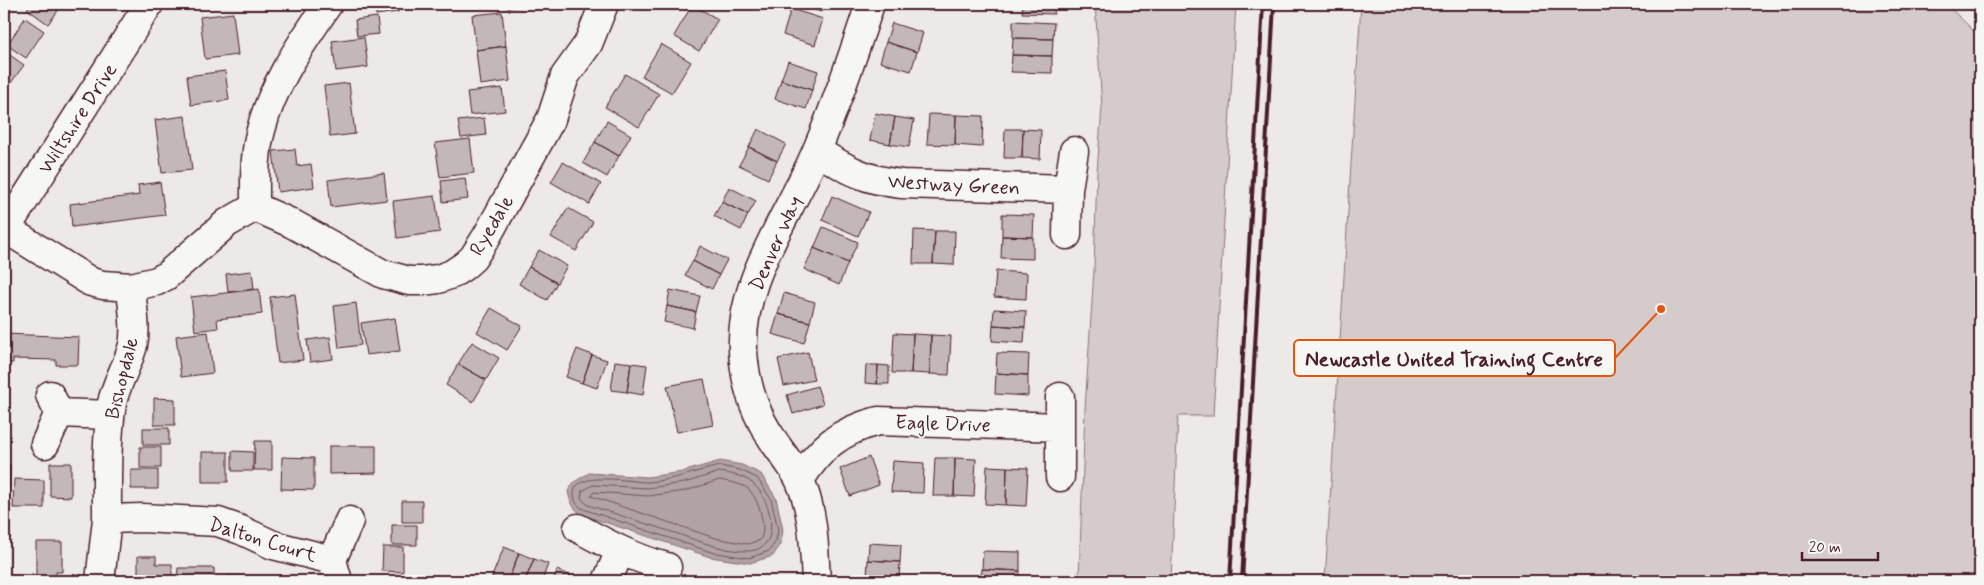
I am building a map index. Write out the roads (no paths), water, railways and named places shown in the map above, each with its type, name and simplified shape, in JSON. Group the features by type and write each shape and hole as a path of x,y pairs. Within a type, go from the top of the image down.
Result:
{"street":[{"name":"Wiltshire Drive","path":"5,231 149,4"},
{"path":"5,231 91,282 110,286 130,287 157,281 166,276 227,223 256,206 254,175 261,129 285,72 328,4"},
{"name":"Ryedale","path":"256,206 292,223 382,274 409,281 422,281 438,279 452,274 472,258 487,236 551,118 565,76 588,44 604,4"},
{"name":"Denver Way","path":"816,581 812,525 805,494 800,480 759,416 748,384 744,361 743,337 746,315 759,270 817,151 870,4"},
{"name":"Westway Green","path":"817,151 848,170 881,182 1068,188"},
{"path":"1067,235 1068,188 1074,151"},
{"name":"Bishopdale","path":"107,519 110,415 116,388 133,345 134,331 130,287"},
{"path":"1060,397 1060,477"},
{"path":"45,444 54,404 110,415"},
{"name":"Eagle Drive","path":"800,480 814,458 832,441 862,425 878,421 1060,427"},
{"name":"Dalton Court","path":"107,519 142,518 218,522 242,530 335,571 349,521"},
{"path":"100,581 107,519"},
{"path":"578,528 620,551 646,562 667,567"},
{"path":"607,581 620,551"}],"water":[{"path":"720,461 742,465 761,474 776,498 783,530 781,543 773,556 750,563 710,557 583,515 574,508 568,491 574,482 589,473 647,477 682,472"}],"railway":[{"path":"1230,581 1263,4"},
{"path":"1242,581 1274,4"}],"place":[{"name":"Newcastle United Training Centre","path":"1661,309"}]}
